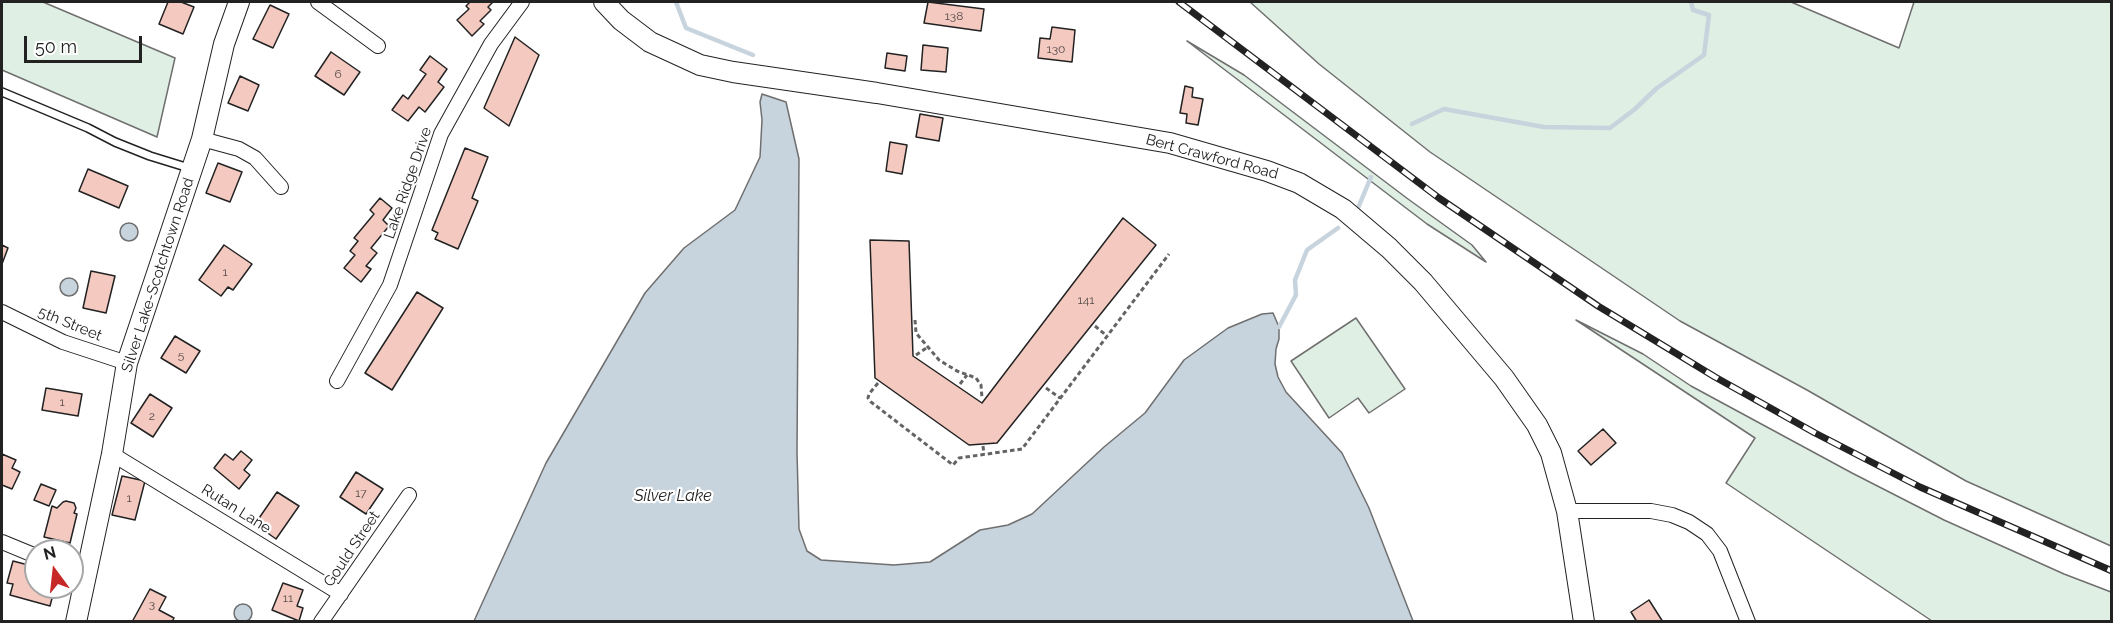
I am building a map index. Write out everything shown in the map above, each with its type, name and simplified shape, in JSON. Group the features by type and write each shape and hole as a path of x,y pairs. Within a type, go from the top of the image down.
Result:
{"street":[{"name":"Silver Lake-Scotchtown Road","path":"84,553 112,454 127,363 202,139 224,44 239,2"},
{"path":"318,2 378,46"},
{"name":"Lake Ridge Drive","path":"337,381 390,285 441,134 491,44 522,2"},
{"name":"Bert Crawford Road","path":"604,2 621,20 650,42 700,65 1170,143 1267,171 1299,183 1343,208 1389,248 1423,282 1504,378 1537,425 1551,453 1567,511 1584,621"},
{"path":"202,139 239,149 255,158 281,187"},
{"name":"5th Street","path":"2,312 63,342 127,363"},
{"name":"Rutan Lane","path":"112,454 341,594"},
{"name":"Gould Street","path":"321,621 409,495"},
{"path":"1567,511 1651,511 1672,515 1689,522 1707,534 1720,551 1748,621"},
{"path":"2,542 24,551"},
{"name":"Silver Lake-Scotchtown Road","path":"79,599 79,620"}],"lane":[{"path":"2,92 88,128 124,146 192,169"}],"path":[{"path":"878,383 868,394 868,398 953,465 959,458 1022,449 1170,254"},
{"path":"915,320 916,333 939,360 976,378 981,385 982,398"},
{"path":"1095,326 1107,336"},
{"path":"916,355 928,347"},
{"path":"960,384 967,375"},
{"path":"1046,388 1060,398"},
{"path":"983,446 984,454"}],"green space":[{"path":"2,2 43,2 175,58 157,137 2,70"},
{"path":"1250,2 1791,2 1899,48 1914,2 2111,2 2111,546 1966,481 1680,321 1430,152 1319,64"},
{"path":"1187,41 1244,75 1472,245 1486,262 1427,224"},
{"path":"1356,318 1405,389 1369,413 1358,398 1329,418 1291,361"},
{"path":"1576,320 1643,354 1691,386 1944,520 2064,574 2111,592 2111,621 1932,621 1726,483 1755,438"}],"water":[{"name":"Silver Lake","path":"762,94 786,102 799,159 797,452 799,529 807,551 821,560 894,565 930,562 980,530 1008,525 1032,514 1104,447 1145,413 1184,360 1228,328 1262,314 1273,313 1279,327 1275,364 1278,377 1286,392 1342,453 1369,508 1413,621 474,621 546,463 645,293 684,248 735,210 760,157"},
{"path":"125,223 133,223 138,228 136,239 125,241 120,236 120,228"},
{"path":"69,278 77,283 78,287 73,295 69,296 61,291 60,287 65,279"},
{"path":"243,604 251,609 252,613 247,621 243,622 235,617 234,613 239,605"}],"building":[{"path":"168,2 181,2 194,7 183,34 159,24"},
{"path":"470,2 493,2 488,7 491,10 480,21 484,24 472,36 457,20 469,9 466,6"},
{"path":"928,2 984,9 981,31 924,23"},
{"path":"270,5 289,14 273,48 253,39"},
{"path":"1052,27 1075,30 1072,62 1038,58 1040,38 1050,39"},
{"path":"515,37 539,55 509,126 484,108"},
{"path":"923,45 948,48 946,72 921,70"},
{"path":"331,52 360,72 344,95 315,76"},
{"path":"887,53 907,56 905,71 885,68"},
{"path":"430,56 447,69 438,82 444,87 425,112 419,107 408,121 392,110 403,95 408,99 426,74 420,70"},
{"path":"240,76 259,85 248,111 228,103"},
{"path":"1185,86 1193,88 1192,97 1203,99 1198,125 1186,123 1187,114 1180,113"},
{"path":"920,114 943,118 939,141 916,137"},
{"path":"890,142 907,145 902,174 886,171"},
{"path":"465,148 488,157 472,198 478,201 458,249 435,239 438,233 432,230"},
{"path":"218,163 242,172 230,202 206,193"},
{"path":"88,169 128,186 119,208 79,191"},
{"path":"380,198 392,208 383,220 389,226 371,248 377,253 366,266 371,269 361,282 344,268 355,255 350,251 358,241 354,238 374,214 370,210"},
{"path":"1123,218 1156,245 997,443 969,445 875,378 870,240 909,241 913,356 982,403"},
{"path":"2,245 8,248 2,264"},
{"path":"224,245 252,264 233,290 228,287 221,296 199,280"},
{"path":"91,271 115,276 106,313 83,308"},
{"path":"417,292 443,308 392,390 365,373"},
{"path":"175,336 200,351 186,373 161,358"},
{"path":"46,388 82,394 78,416 42,410"},
{"path":"150,394 172,408 153,437 131,423"},
{"path":"1603,429 1616,443 1591,465 1578,451"},
{"path":"241,451 252,460 244,470 250,475 239,489 214,468 225,454 233,460"},
{"path":"2,454 16,460 12,468 20,472 12,489 2,485"},
{"path":"356,472 383,489 366,514 340,497"},
{"path":"122,476 145,481 135,520 112,515"},
{"path":"41,484 56,490 49,506 34,500"},
{"path":"277,492 299,506 276,539 255,524"},
{"path":"63,502 74,503 76,508 74,513 77,514 71,539 44,537 52,506 57,508"},
{"path":"13,561 24,564 24,599 10,595 13,584 7,583"},
{"path":"283,583 303,590 297,606 303,608 299,621 272,610"},
{"path":"150,589 166,597 159,610 174,618 172,622 132,622"},
{"path":"25,599 52,599 50,606"},
{"path":"1649,600 1663,622 1637,622 1631,612"}],"waterway":[{"path":"676,2 686,28 753,55"},
{"path":"1412,124 1444,109 1544,127 1610,128 1657,88 1704,55 1709,15 1693,10 1691,2"},
{"path":"1358,208 1371,177"},
{"path":"1279,327 1296,295 1295,280 1307,250 1338,228"}],"railway":[{"path":"1179,2 1439,198 1598,306 1715,377 1815,433 1920,487 2112,571"}]}
